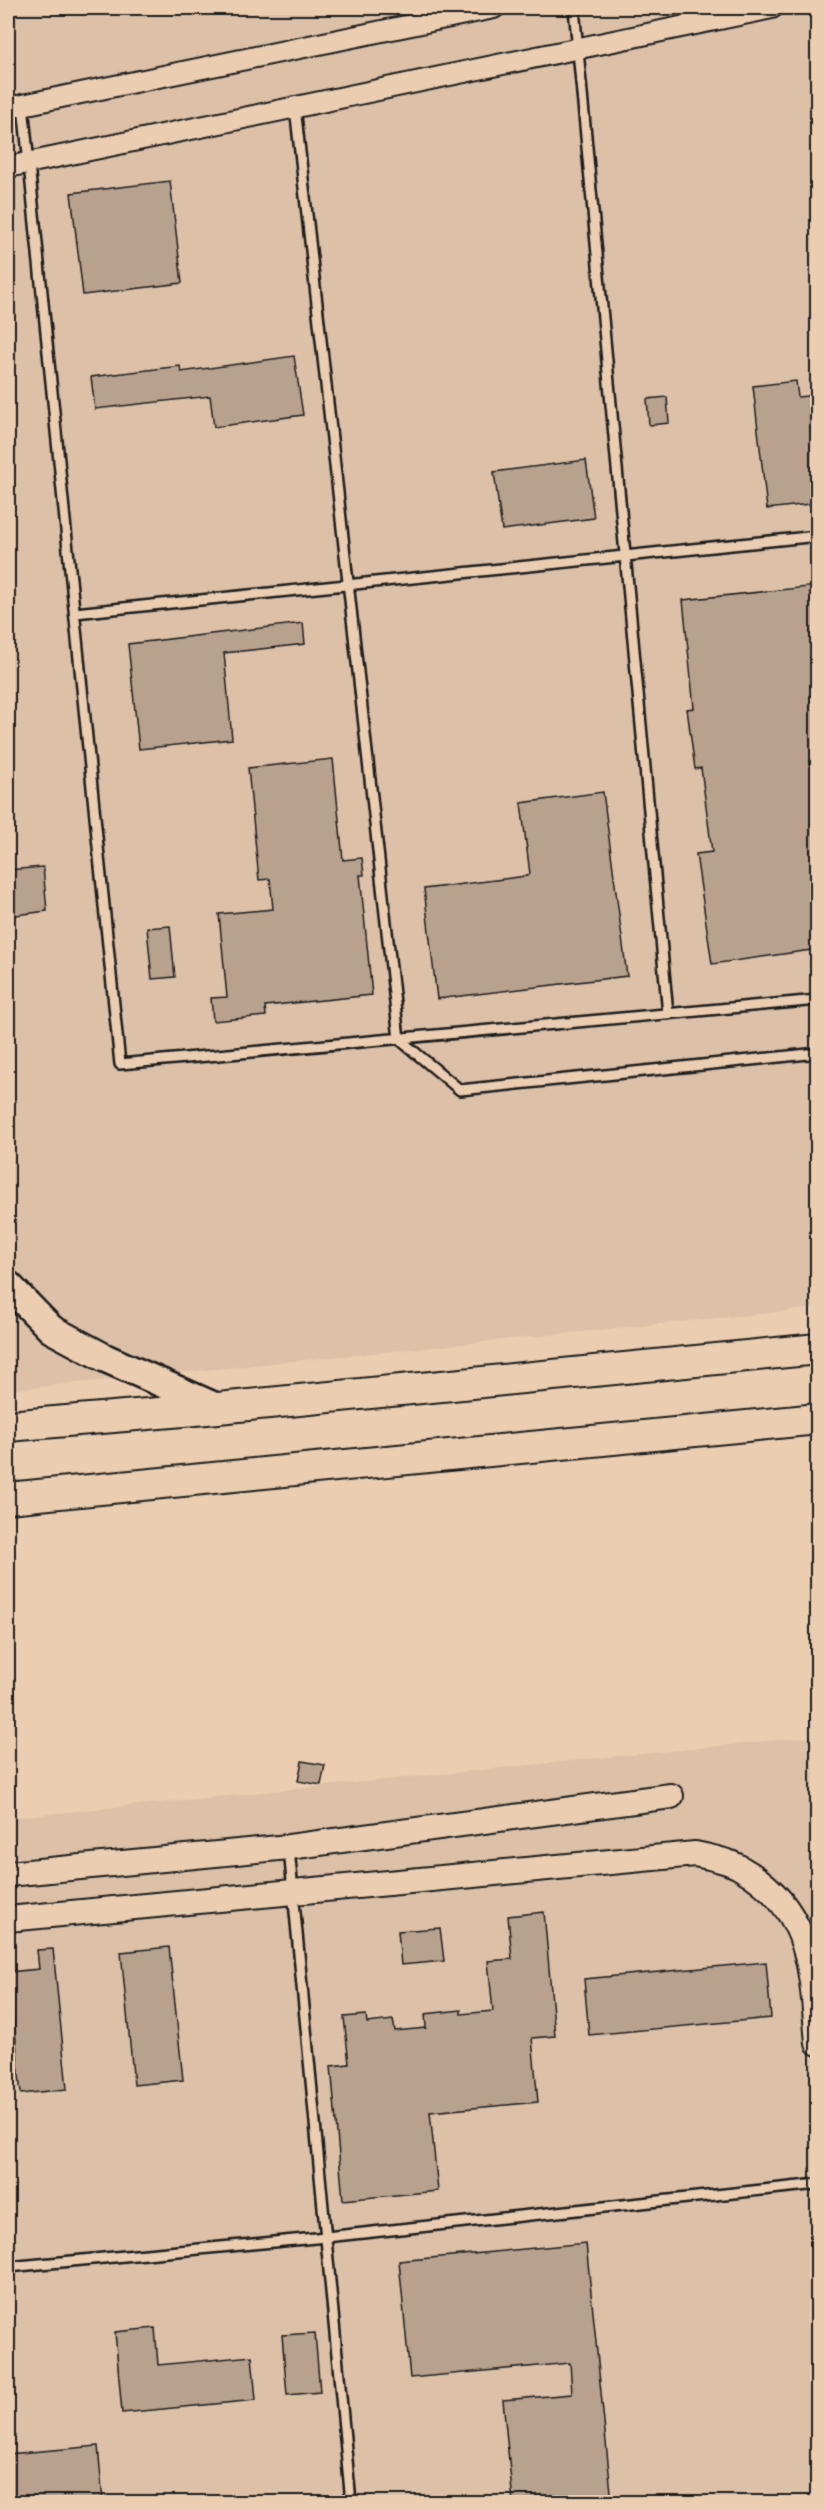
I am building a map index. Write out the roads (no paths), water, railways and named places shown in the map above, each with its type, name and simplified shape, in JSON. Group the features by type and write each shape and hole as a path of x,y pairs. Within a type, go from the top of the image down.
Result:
{"main road":[{"path":"8,1285 51,1329 105,1358 219,1408"},
{"path":"8,1426 219,1408 818,1349"},
{"path":"8,1498 818,1419"}],"street":[{"path":"15,107 494,8"},
{"path":"8,167 772,8"},
{"path":"8,1874 289,1847 671,1796"},
{"path":"8,1919 695,1854 738,1866 774,1892 800,1928 812,1971 818,2043"}],"lane":[{"path":"574,8 668,1014"},
{"path":"15,107 29,163 120,1064 818,1000"},
{"path":"296,107 399,1039 460,1090 818,1053"},
{"path":"75,613 818,536"},
{"path":"289,1847 351,2502"},
{"path":"8,2267 326,2237 818,2184"}]}
